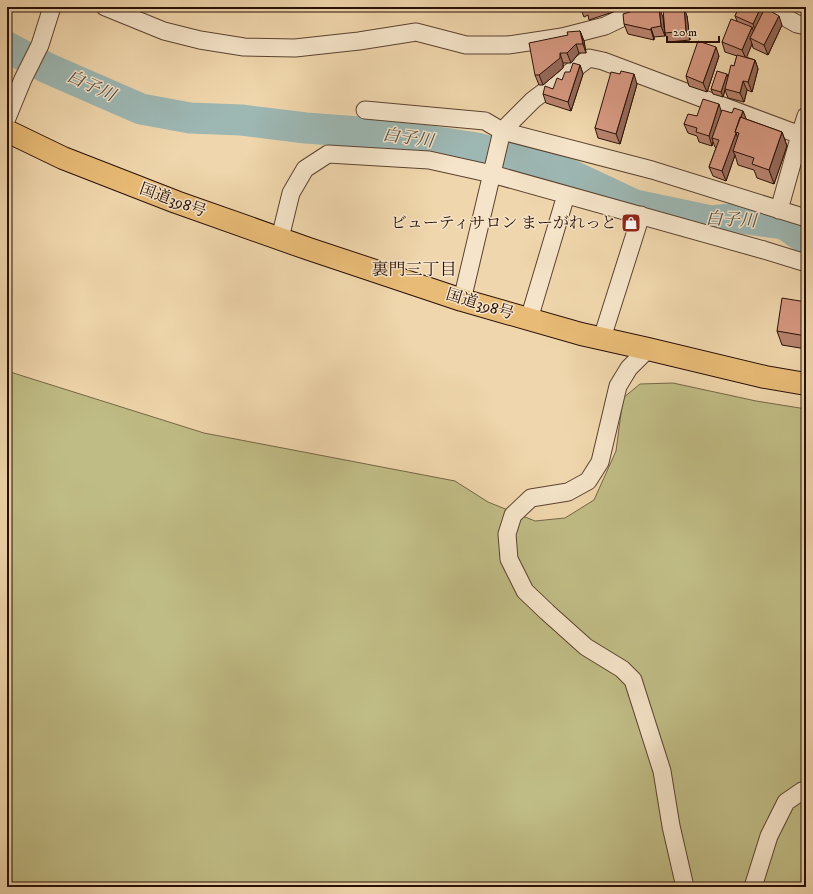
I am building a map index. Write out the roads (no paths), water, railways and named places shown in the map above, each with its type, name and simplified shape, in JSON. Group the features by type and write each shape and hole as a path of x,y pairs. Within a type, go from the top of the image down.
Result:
{"highway":[{"name":"国道398号","path":"7,131 63,158 176,202 462,300 581,334 765,377 806,384"}],"street":[{"path":"7,118 23,79 40,45 52,7"},
{"path":"105,7 164,31 200,40 244,47 295,48 359,41 416,32 466,44 508,46 562,37 605,26 634,12 675,7"},
{"path":"767,7 797,24 806,26"},
{"path":"462,300 502,131 533,100 589,58 603,61 800,146"},
{"path":"365,110 485,121 502,131 652,170 806,218"},
{"path":"779,210 800,146 806,116"},
{"path":"280,238 291,193 305,169 328,154 429,160 492,174 764,250 806,264"},
{"path":"529,319 566,195"},
{"path":"602,338 641,216"},
{"path":"648,349 629,368 618,386 600,462 588,481 568,492 531,498 513,515 507,534 509,559 525,590 586,647 622,669 633,680 662,771 671,826 686,887"},
{"path":"753,887 769,836 786,802 802,791 806,790"}],"waterway":[{"name":"白子川","path":"7,47 47,68 141,109 190,118 241,120 306,128 385,134 477,148 571,175 635,205 711,221 740,218 784,224 806,239"}],"place":[{"name":"ビューティサロン まーがれっと","path":"631,223"}],"district":[{"name":"裏門三丁目","path":"414,270"}]}
